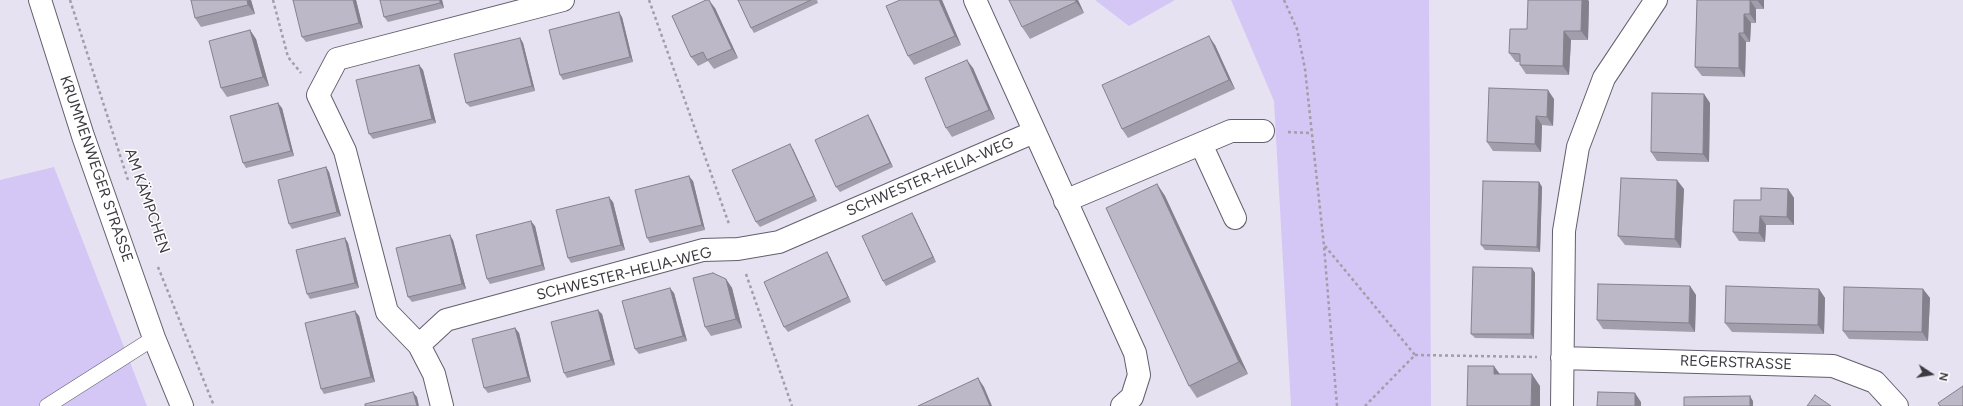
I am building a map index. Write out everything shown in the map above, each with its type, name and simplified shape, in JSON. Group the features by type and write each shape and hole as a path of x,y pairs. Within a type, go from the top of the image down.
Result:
{"street":[{"name":"KRUMMENWEGER STRASSE","path":"40,0 83,136 154,338 182,406"},
{"path":"442,406 434,374 419,345 387,312 345,151 318,95 337,59 562,0"},
{"path":"975,0 1135,353 1139,375 1132,396 1122,406"},
{"path":"1562,406 1564,231 1578,147 1604,78 1656,0"},
{"path":"1065,201 1231,132 1263,131"},
{"name":"SCHWESTER-HELIA-WEG","path":"419,345 446,320 703,250 738,249 779,242 1034,132"},
{"path":"1201,144 1235,218"},
{"name":"REGERSTRASSE","path":"1562,358 1833,366 1875,382 1897,406"}],"lane":[{"path":"48,406 154,338"}],"path":[{"name":"AM KÄMPCHEN","path":"70,0 130,188"},
{"path":"273,0 288,57 318,95"},
{"path":"650,0 792,406"},
{"path":"1284,0 1297,29 1305,70 1324,246 1337,406"},
{"path":"1324,246 1415,355"},
{"name":"AM KÄMPCHEN","path":"156,262 214,406"},
{"path":"1365,406 1415,355 1562,358"}],"shaded area":[{"path":"1095,0 1175,0 1129,26"},
{"path":"1231,0 1429,0 1431,406 1291,406 1274,101"},
{"path":"54,167 147,406 0,406 0,180"}],"building":[{"path":"191,0 247,0 248,5 195,18"},
{"path":"293,0 353,0 359,23 302,37"},
{"path":"380,0 440,0 440,3 384,17"},
{"path":"709,0 732,49 707,60 703,52 691,57 672,16"},
{"path":"738,0 811,0 751,28"},
{"path":"900,0 939,0 955,36 908,56 886,6"},
{"path":"1009,0 1075,0 1076,2 1022,27"},
{"path":"1528,0 1582,0 1581,31 1564,31 1563,66 1520,65 1520,54 1509,53 1510,29 1527,29"},
{"path":"1697,0 1750,0 1750,14 1744,14 1744,33 1739,33 1739,68 1695,67"},
{"path":"619,12 630,57 560,75 549,30"},
{"path":"250,30 263,77 221,88 209,41"},
{"path":"1209,36 1229,80 1122,129 1102,85"},
{"path":"520,38 532,86 466,103 454,54"},
{"path":"967,60 989,110 946,128 925,78"},
{"path":"419,65 432,119 369,134 356,80"},
{"path":"1489,88 1548,90 1547,117 1536,116 1535,144 1487,142"},
{"path":"1652,93 1704,94 1703,154 1651,152"},
{"path":"278,103 291,151 243,163 230,116"},
{"path":"868,115 890,163 836,187 815,140"},
{"path":"790,144 814,196 756,222 732,170"},
{"path":"326,167 337,212 289,224 278,180"},
{"path":"689,176 702,225 647,238 635,190"},
{"path":"1621,178 1677,180 1675,239 1618,236"},
{"path":"1483,181 1539,182 1537,247 1481,245"},
{"path":"1157,184 1239,362 1189,386 1106,208"},
{"path":"1761,188 1788,189 1787,217 1760,216 1759,233 1733,232 1734,200 1761,200"},
{"path":"609,197 621,245 568,258 556,210"},
{"path":"912,213 933,257 883,281 862,236"},
{"path":"531,221 542,265 487,279 476,235"},
{"path":"450,235 462,284 408,297 396,248"},
{"path":"345,238 355,283 307,294 296,250"},
{"path":"827,252 848,297 784,327 764,282"},
{"path":"1473,267 1532,268 1531,334 1471,334"},
{"path":"713,273 726,279 736,319 705,327 693,278"},
{"path":"1598,284 1690,286 1689,323 1597,320"},
{"path":"1726,286 1819,289 1818,325 1725,323"},
{"path":"1844,287 1923,289 1922,332 1843,331"},
{"path":"670,288 683,336 635,349 622,301"},
{"path":"598,310 611,360 564,373 551,322"},
{"path":"355,311 371,377 321,389 305,323"},
{"path":"515,328 528,377 484,388 472,339"},
{"path":"1468,366 1494,366 1494,374 1532,374 1531,406 1467,406"},
{"path":"978,378 990,406 918,406"},
{"path":"1963,386 1963,406 1940,406 1938,403"},
{"path":"413,392 417,406 365,406 365,404"},
{"path":"1598,392 1635,393 1635,406 1597,406"},
{"path":"1815,395 1831,406 1807,406"},
{"path":"1750,396 1750,406 1684,406 1684,397"}]}
